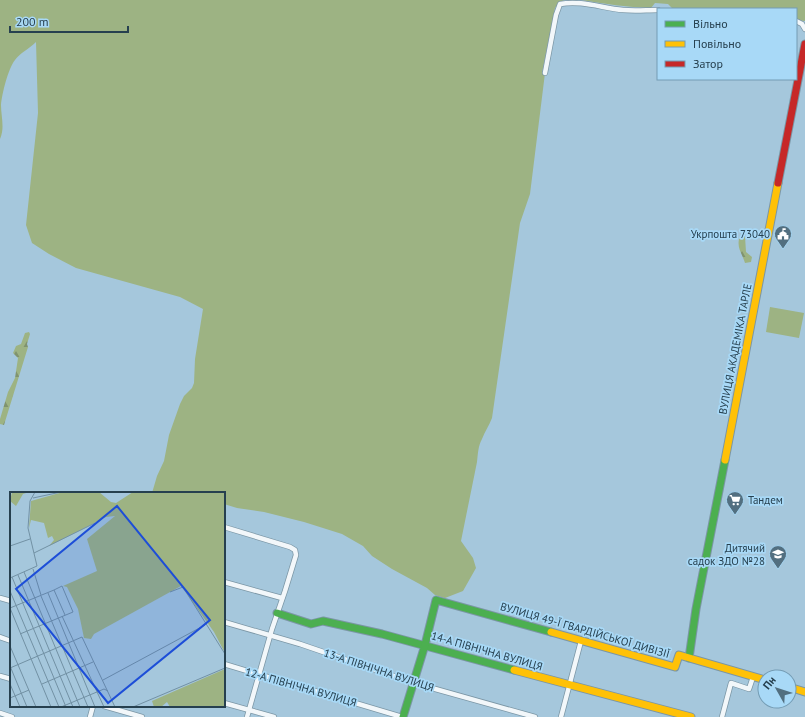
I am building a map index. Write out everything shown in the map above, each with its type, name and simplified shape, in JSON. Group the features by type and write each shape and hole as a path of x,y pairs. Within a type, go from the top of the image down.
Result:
{"street":[{"path":"545,73 556,15 560,4 569,1 623,10 657,10"},
{"path":"797,21 801,23 805,28"},
{"name":"ВУЛИЦЯ АКАДЕМІКА ТАРЛЕ","path":"689,658 696,609 805,44"},
{"path":"225,527 293,548 296,552 296,558 270,635 247,717"},
{"path":"225,582 282,598"},
{"path":"0,598 10,601"},
{"name":"ВУЛИЦЯ 49-Ї ГВАРДІЙСЬКОЇ ДИВІЗІЇ","path":"425,645 436,600 675,667 679,655 689,658"},
{"name":"14-А ПІВНІЧНА ВУЛИЦЯ","path":"277,613 311,624 323,620 425,645 691,717"},
{"name":"13-А ПІВНІЧНА ВУЛИЦЯ","path":"225,622 270,635 414,683 535,717"},
{"path":"0,637 10,641"},
{"path":"561,717 581,641"},
{"path":"402,717 425,645"},
{"path":"689,658 757,678"},
{"name":"12-А ПІВНІЧНА ВУЛИЦЯ","path":"225,664 402,717"},
{"path":"0,676 10,679"},
{"path":"722,717 731,683 749,688 753,677"},
{"path":"225,703 274,717"},
{"path":"90,717 93,707"},
{"path":"107,707 142,717"},
{"path":"0,714 12,717"}],"green space":[{"path":"0,0 565,0 559,2 555,8 542,73 545,73 530,194 520,223 492,418 479,447 461,541 473,558 476,568 463,591 445,598 435,595 427,588 372,556 363,546 342,534 304,522 225,504 225,492 152,492 157,476 164,461 169,435 180,404 194,383 195,359 203,309 180,297 76,268 32,243 26,225 38,113 36,42 12,64 4,88 1,105 3,126 0,139"},
{"path":"581,0 805,0 805,21 797,20 797,8 672,8 668,4 655,3 651,8"},
{"path":"745,236 746,252 752,257 751,262 745,263 739,248 739,239"},
{"path":"770,307 804,313 799,338 766,332"},
{"path":"29,332 28,347 4,425 0,424 0,419 8,392 15,378 18,358 13,353 16,346 21,344 25,333"}],"traffic: fast":[{"path":"689,658 696,609 725,460"},
{"path":"403,717 425,645 436,600 551,632"},
{"path":"277,613 311,624 323,621 382,634 514,670"}],"traffic: slow":[{"path":"725,460 778,183"},
{"path":"551,632 675,667 679,655 757,678"},
{"path":"514,670 691,717"},
{"path":"797,690 805,692"}],"traffic: jam":[{"path":"778,183 805,44"}],"place":[{"name":"Укрпошта 73040","path":"783,249"},
{"name":"Тандем","path":"735,515"},
{"name":"Дитячий садок ЗДО №28","path":"778,569"}]}
